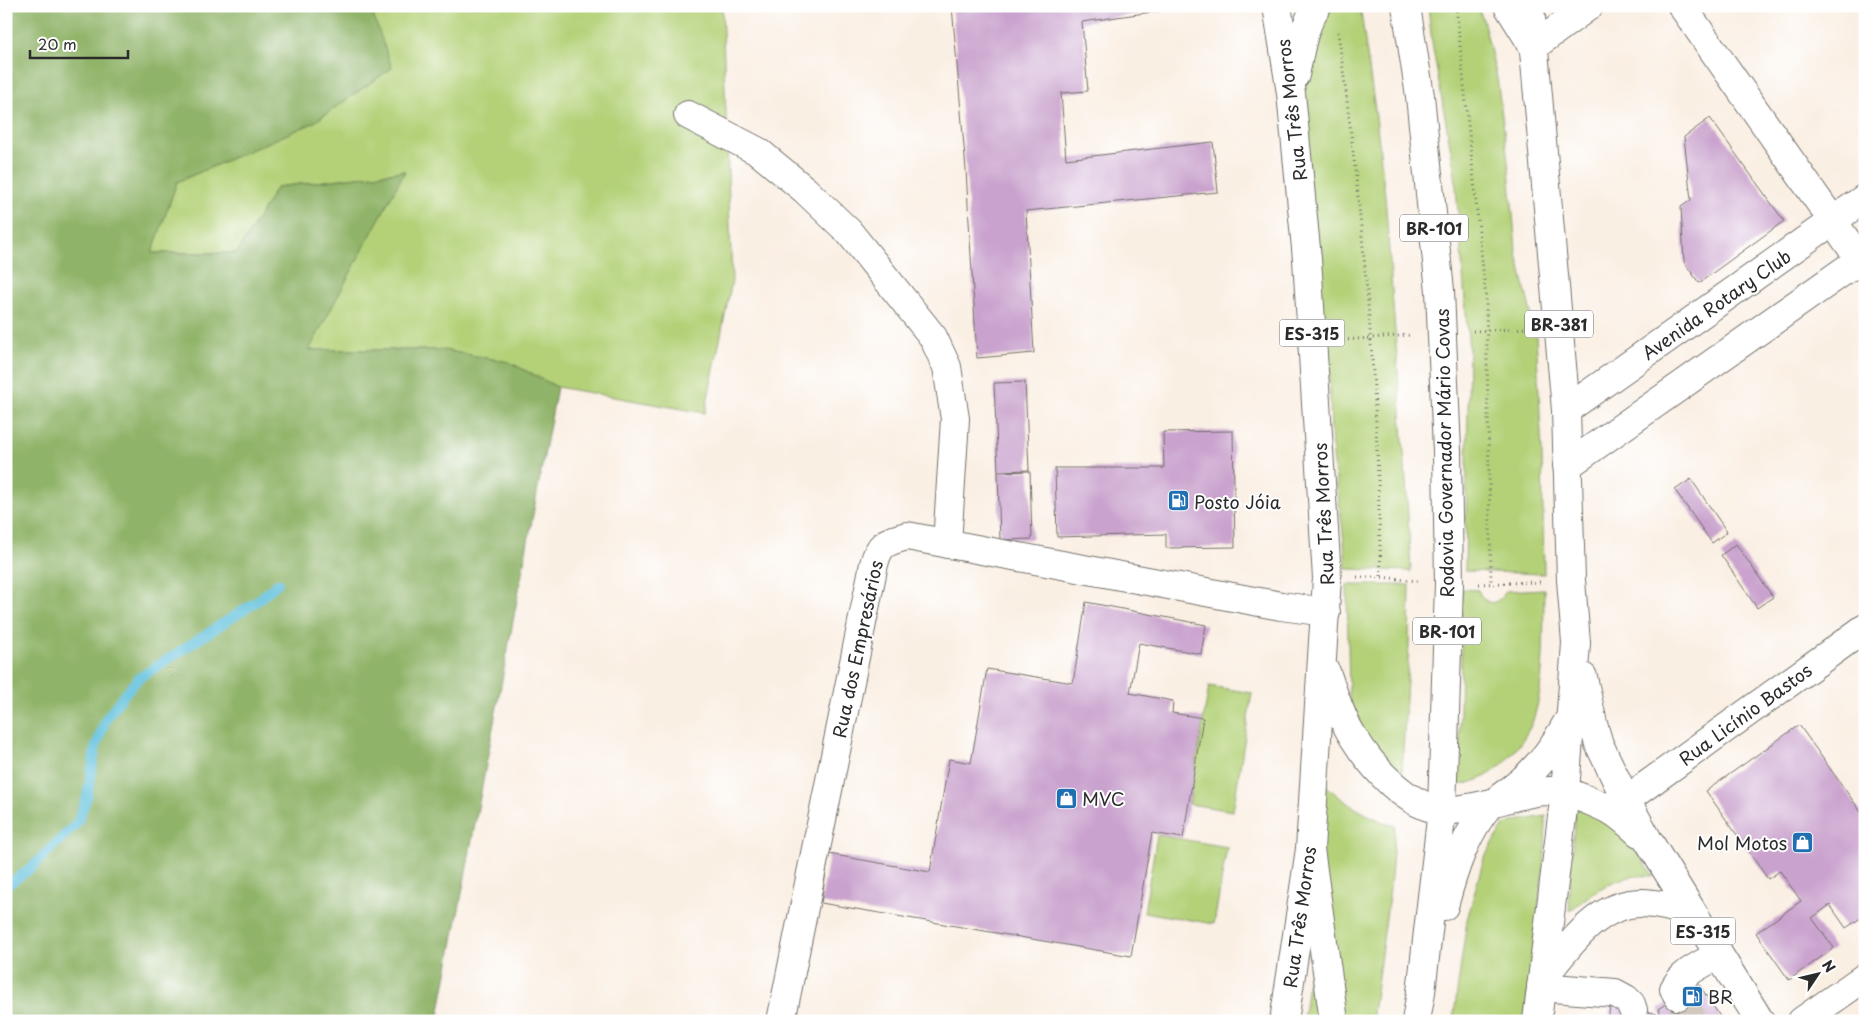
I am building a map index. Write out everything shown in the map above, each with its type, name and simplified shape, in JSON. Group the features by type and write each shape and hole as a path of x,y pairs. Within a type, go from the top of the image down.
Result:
{"main road":[{"name":"Rua Três Morros","path":"1277,6 1291,93 1313,344 1327,578 1310,849 1284,1021"},
{"path":"1291,93 1303,36 1311,15 1317,6"},
{"name":"Rodovia Governador Mário Covas","path":"1406,6 1420,96 1440,291 1447,452 1448,584 1442,810 1416,1021"},
{"path":"1508,6 1533,47 1589,6"},
{"name":"BR-381","path":"1530,6 1566,410 1571,580 1576,643"},
{"path":"1567,466 1863,261 1833,222 1682,6"},
{"path":"688,115 759,152 805,190 849,232 933,337 947,367 955,419 948,544"},
{"name":"Avenida Rotary Club","path":"1566,410 1865,198"},
{"name":"Rua dos Empresários","path":"781,1021 878,550 889,541 907,536 1281,606 1326,612"},
{"name":"Rua Licínio Bastos","path":"1620,806 1865,628"},
{"path":"1537,1021 1565,792 1576,643"},
{"name":"ES-315","path":"1576,643 1593,724 1620,806 1648,840 1760,1021"},
{"path":"1322,661 1339,708 1354,737 1368,758 1389,781 1410,798 1442,810 1490,804 1535,792 1565,792"},
{"path":"1421,992 1449,887 1464,843 1477,820 1490,804 1516,787 1539,766 1553,748 1571,716"},
{"name":"ES-315","path":"1565,792 1620,806"},
{"path":"1310,849 1334,1021"},
{"path":"1542,982 1574,939 1593,921 1616,908 1640,902 1663,905 1694,915"},
{"path":"1678,996 1674,988 1677,982 1718,955"},
{"path":"1802,1021 1865,977"},
{"path":"1542,982 1615,993 1626,999 1631,1004 1633,1010"}],"path":[{"path":"1456,6 1486,299 1491,584"},
{"path":"1337,24 1354,163 1370,338 1381,577"}],"green space":[{"path":"6,6 370,6 392,68 313,123 177,182 152,253 237,253 277,187 405,171 309,350 443,350 509,362 557,387 438,1021 6,1021"},
{"path":"370,6 722,6 732,281 705,413 557,387 509,362 443,350 309,350 404,171 277,187 237,253 152,253 177,182 313,123 391,68"},
{"path":"1331,6 1360,6 1376,117 1385,196 1411,571 1346,569 1344,538 1332,446 1329,371 1302,101 1309,58 1321,20"},
{"path":"1428,6 1477,6 1483,19 1497,78 1509,169 1516,250 1536,335 1542,452 1544,574 1465,571 1469,350 1455,174 1432,43"},
{"path":"1347,585 1410,585 1402,772 1388,761 1359,726 1349,698"},
{"path":"1462,589 1478,590 1484,599 1491,603 1498,600 1505,591 1544,589 1542,675 1540,692 1532,723 1520,744 1499,767 1475,781 1459,785"},
{"path":"1209,686 1252,693 1233,811 1189,804"},
{"path":"1323,783 1357,809 1395,826 1390,888 1372,1021 1338,1021 1322,866"},
{"path":"1575,809 1599,814 1627,839 1654,876 1629,877 1609,884 1599,889 1570,911 1569,895"},
{"path":"1546,816 1545,856 1524,1021 1453,1021 1467,920 1484,858 1504,825"},
{"path":"1157,835 1227,847 1214,924 1144,912"},
{"path":"1313,944 1321,1021 1303,1021"}],"building":[{"path":"952,6 1194,6 1082,22 1088,91 1061,93 1066,159 1213,142 1218,192 1026,211 1034,353 977,358 966,170"},
{"path":"1710,118 1784,221 1699,283 1684,262 1681,207 1691,200 1684,137"},
{"path":"1025,382 1029,470 998,471 994,383"},
{"name":"Posto Jóia","path":"1233,431 1235,547 1166,548 1166,534 1057,537 1055,468 1164,468 1163,432"},
{"path":"1030,471 1032,539 1000,540 998,472"},
{"path":"1691,479 1727,532 1712,543 1675,490"},
{"path":"1736,544 1773,597 1757,608 1721,555"},
{"name":"MVC","path":"1086,602 1206,625 1201,654 1139,643 1130,693 1173,701 1172,713 1203,718 1183,838 1152,833 1131,956 821,903 829,854 930,872 949,759 971,763 987,669 1073,683"},
{"name":"Mol Motos","path":"1799,725 1861,812 1865,810 1865,915 1846,928 1830,905 1812,918 1834,948 1789,980 1756,933 1801,901 1780,871 1768,879 1706,791"},
{"name":"BR","path":"1698,983 1723,1021 1666,1021 1658,1009"},
{"path":"1610,1006 1658,1014 1657,1021 1608,1021"}],"waterway":[{"path":"6,886 30,869 77,823 87,797 96,746 106,719 139,678 256,602 278,583"}],"tunnel":[{"path":"1678,996 1694,1021"}],"place":[{"name":"Posto Jóia","path":"1178,501"},
{"name":"MVC","path":"1066,798"},
{"name":"Mol Motos","path":"1803,842"},
{"name":"BR","path":"1692,996"}]}
